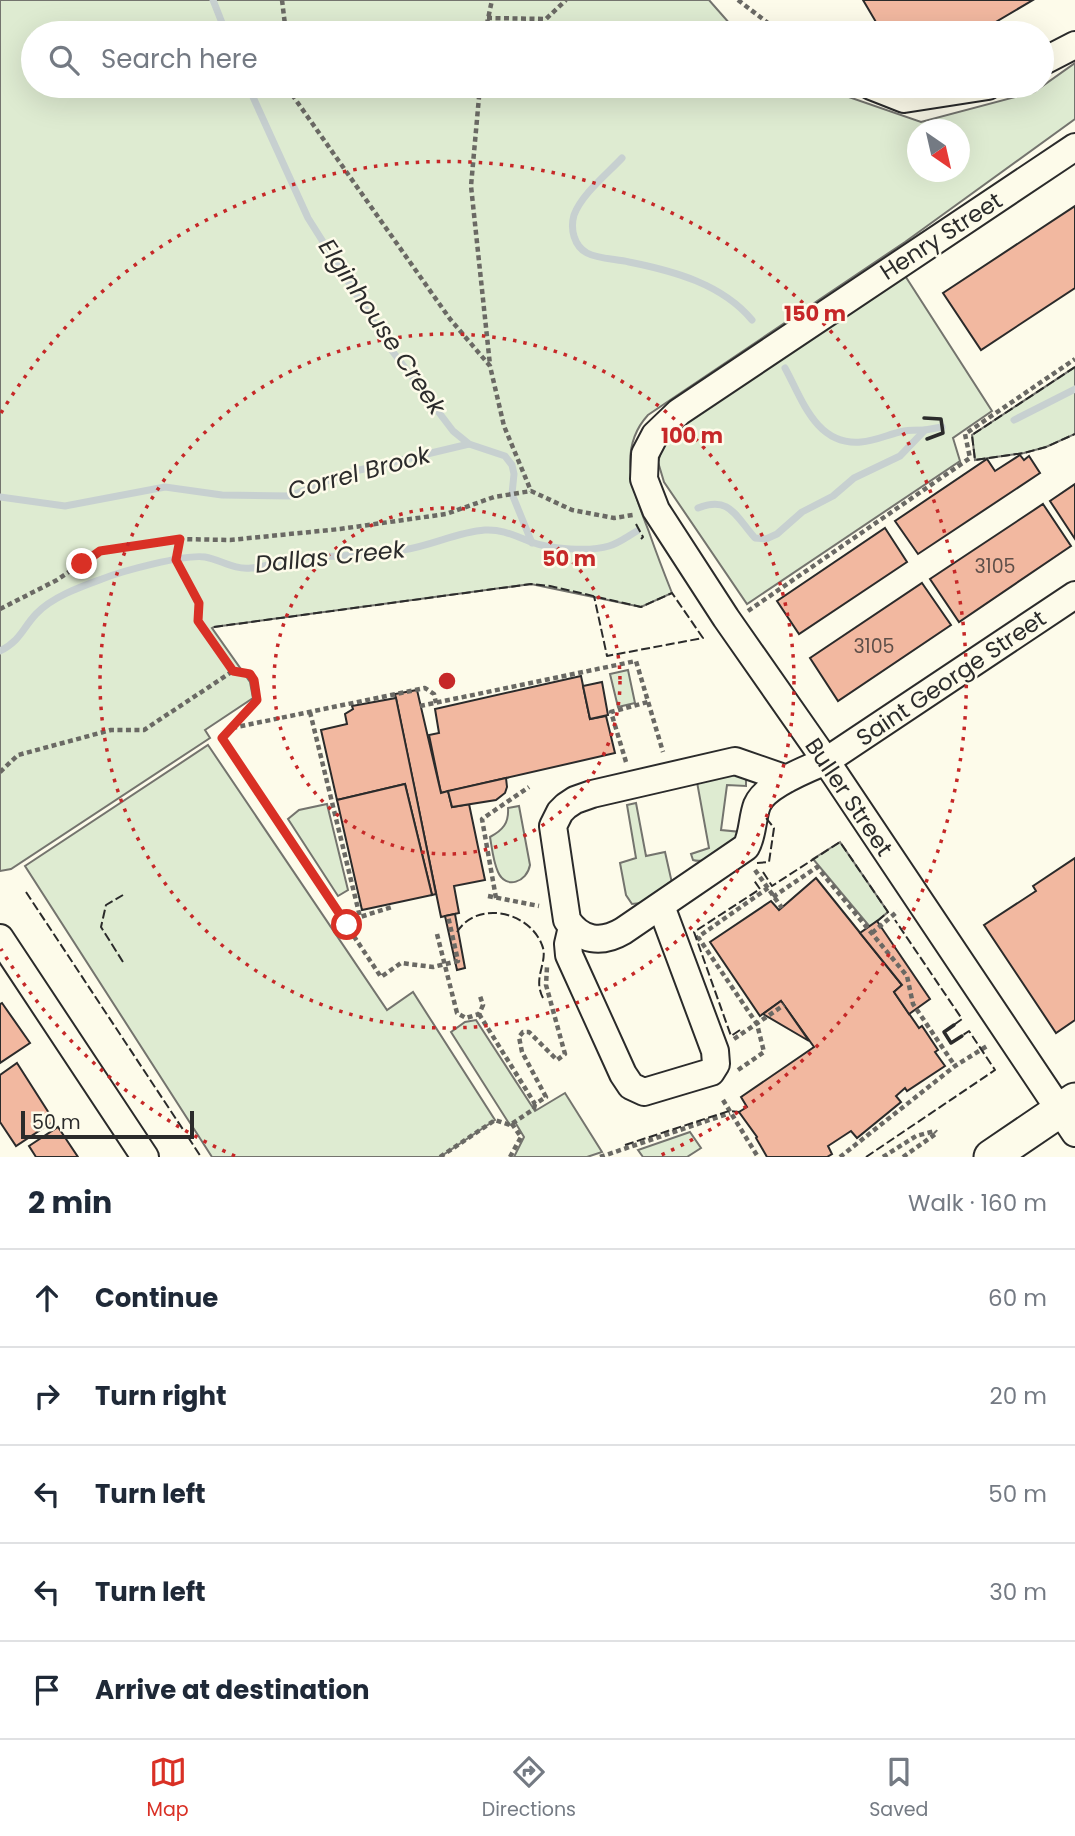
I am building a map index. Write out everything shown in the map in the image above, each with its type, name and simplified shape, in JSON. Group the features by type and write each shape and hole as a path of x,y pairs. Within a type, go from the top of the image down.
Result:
{"main road":[{"path":"991,1157 1070,1114"}],"street":[{"path":"1054,56 1075,45"},
{"name":"Henry Street","path":"645,454 655,435 679,412 1075,147"},
{"name":"Buller Street","path":"645,454 644,479 651,501 730,623 1070,1114"},
{"name":"Saint George Street","path":"572,927 592,941 617,935 746,847 757,804 763,796 787,779 826,761 1075,595"},
{"path":"661,905 715,1051 716,1064 711,1073 644,1091 637,1090 623,1074 569,954 572,927 567,920 553,826 559,812 575,800 592,794 734,761 787,779"},
{"path":"0,937 145,1157"}],"path":[{"path":"282,0 285,21"},
{"path":"486,21 492,0"},
{"path":"486,18 546,19 566,0"},
{"path":"738,0 765,21"},
{"path":"294,98 450,319 490,366"},
{"path":"479,98 471,186 490,366 504,426 531,491"},
{"path":"730,623 970,458 965,434 1075,359"},
{"path":"0,610 57,580 100,551 180,539 230,540 340,529 446,514 494,497 531,491 572,510 614,517 643,514"},
{"path":"180,539 176,560 199,603 198,621 233,671"},
{"path":"420,706 636,661 663,751"},
{"path":"0,772 18,755 111,730 144,730 233,671 250,674 254,680 257,700 222,738 381,977 401,963 420,967 458,961 448,916"},
{"path":"231,728 425,688 433,694 436,703"},
{"path":"626,762 611,712 648,702"},
{"path":"310,712 360,916"},
{"path":"496,898 482,819 529,787"},
{"path":"773,897 817,867 908,976 913,1004 955,1066"},
{"path":"755,870 782,908"},
{"path":"738,1070 764,1052 757,1024 698,937 768,888"},
{"path":"488,896 539,906"},
{"path":"347,925 360,916 392,907"},
{"path":"872,933 898,911"},
{"path":"437,934 457,1013 466,1018 479,1014 483,1005 480,996"},
{"path":"440,1157 495,1120 512,1124 546,1097 522,1052 520,1034 529,1032 557,1060 565,1054 546,985 549,960"},
{"path":"738,1037 784,1005"},
{"path":"479,1014 535,1104"},
{"path":"840,1157 955,1066 987,1046"},
{"path":"723,1100 758,1157"},
{"path":"600,1157 730,1113"},
{"path":"510,1157 521,1137 512,1124"},
{"path":"883,1157 916,1136 935,1130 937,1133 903,1157"}],"green space":[{"path":"0,0 709,0 727,21 21,21 21,98 852,98 912,119 907,119 907,182 970,182 970,119 932,119 1011,98 1054,98 1054,78 1075,63 1075,119 905,242 648,415 638,428 630,457 634,487 672,593 641,607 531,584 214,627 212,628 250,682 253,698 205,730 210,738 11,869 0,871"},
{"path":"902,271 992,411 953,438 960,461 747,604 664,482 658,462 666,436"},
{"path":"1075,367 1075,434 1024,453 975,460 972,435"},
{"path":"628,670 635,703 618,707 610,674"},
{"path":"208,745 387,1010 413,992 495,1120 440,1157 212,1157 25,866"},
{"path":"740,772 746,778 746,786 727,785 721,830 741,832 740,838 712,857 693,860 691,854 709,848 697,782"},
{"path":"636,803 646,856 665,852 672,883 641,903 632,904 626,895 620,863 636,858 627,805"},
{"path":"327,804 348,890 338,896 288,819 299,810"},
{"path":"519,806 530,865 525,876 511,882 502,878 498,872 490,837 504,826 508,808"},
{"path":"840,842 888,912 870,927 813,859"},
{"path":"476,1020 535,1111 565,1093 602,1152 587,1157 514,1157 524,1137 515,1122 510,1125 451,1032 465,1022"},
{"path":"690,1132 701,1148 687,1157 643,1157 638,1150"}],"building":[{"path":"863,0 1033,0 997,21 875,21"},
{"path":"1075,206 1075,288 981,350 943,293"},
{"path":"1020,455 1024,460 1029,456 1040,473 918,554 895,521 987,459 995,471"},
{"path":"1075,484 1075,539 1050,501"},
{"path":"1043,504 1071,546 959,622 930,579"},
{"path":"885,528 907,562 799,634 777,601"},
{"path":"922,583 951,625 838,701 810,658"},
{"path":"581,676 590,719 606,716 615,753 441,793 429,735 439,733 435,709"},
{"path":"602,682 608,715 590,719 583,686"},
{"path":"417,690 441,793 448,791 452,807 469,804 485,880 454,886 459,913 441,917 395,694"},
{"path":"396,698 436,894 432,895 405,784 337,800 321,730 347,724 345,714 353,709 352,706"},
{"path":"506,778 505,793 496,800 452,807 448,791"},
{"path":"405,784 432,895 362,910 337,800"},
{"path":"1075,858 1075,1020 1056,1033 984,925 1036,891 1033,886"},
{"path":"816,878 902,985 894,992 919,1028 922,1026 945,1066 907,1091 905,1088 896,1096 901,1102 857,1138 851,1131 828,1146 832,1154 827,1157 767,1157 739,1112 747,1107 741,1097 814,1047 781,1001 760,1016 710,942 771,901 779,910"},
{"path":"455,914 465,968 457,970 445,916"},
{"path":"877,921 930,999 909,1014 894,992 902,985 860,933"},
{"path":"781,1001 784,1005 809,1041 763,1014"},
{"path":"2,1003 30,1043 0,1063 0,1004"},
{"path":"17,1063 54,1121 16,1146 0,1122 0,1075"},
{"path":"58,1127 78,1157 36,1157 29,1146"}],"waterway":[{"name":"Elginhouse Creek","path":"213,0 221,21"},
{"name":"Elginhouse Creek","path":"253,98 308,218 390,348 453,431 469,444 505,456 512,465 512,494 532,543"},
{"path":"622,158 589,192 574,215 574,237 579,246 596,257 646,266 696,281 726,297 752,320"},
{"path":"785,368 813,418 822,429 833,436 846,441 861,442 904,431 925,430"},
{"name":"Dallas Creek","path":"1014,420 1075,389"},
{"name":"Dallas Creek","path":"698,508 718,504 725,506 755,538 766,539 777,534 802,512 833,496 854,478 900,456 925,430 942,427"},
{"name":"Correl Brook","path":"0,497 65,506 165,487 222,495 290,496 347,473 469,444"},
{"name":"Dallas Creek","path":"0,651 17,638 43,608 58,598 111,576 169,561 205,557 239,568 256,568 298,557 395,551 485,530 503,532 549,546 591,549 613,545 637,531"}],"fence":[{"path":"1075,367 972,435 975,460 1024,453 1075,434"},
{"path":"636,524 643,537 641,539"},
{"path":"214,627 531,584 550,586 641,607 672,593 703,638 607,656 594,596"},
{"path":"757,863 769,862 774,828 766,818"},
{"path":"763,872 772,886 840,842 888,912 875,923"},
{"path":"740,1030 731,1036 694,932 760,889 753,879"},
{"path":"26,892 184,1131"},
{"path":"123,895 106,905 101,927 123,962"},
{"path":"457,932 466,922 489,913 502,914 526,924 535,933 544,951 539,983 543,998"},
{"path":"866,1157 995,1070 969,1031 951,1043 944,1032 962,1019 895,920"},
{"path":"625,1145 729,1111 739,1112"},
{"path":"188,1137 201,1157"}],"wall":[{"path":"924,418 941,419 943,433 927,439"},
{"path":"954,1025 944,1032 951,1043 962,1036"}],"route":[{"path":"82,564 100,551 180,539 176,560 199,603 198,621 233,671 250,674 254,680 257,700 222,738 347,925"}]}
